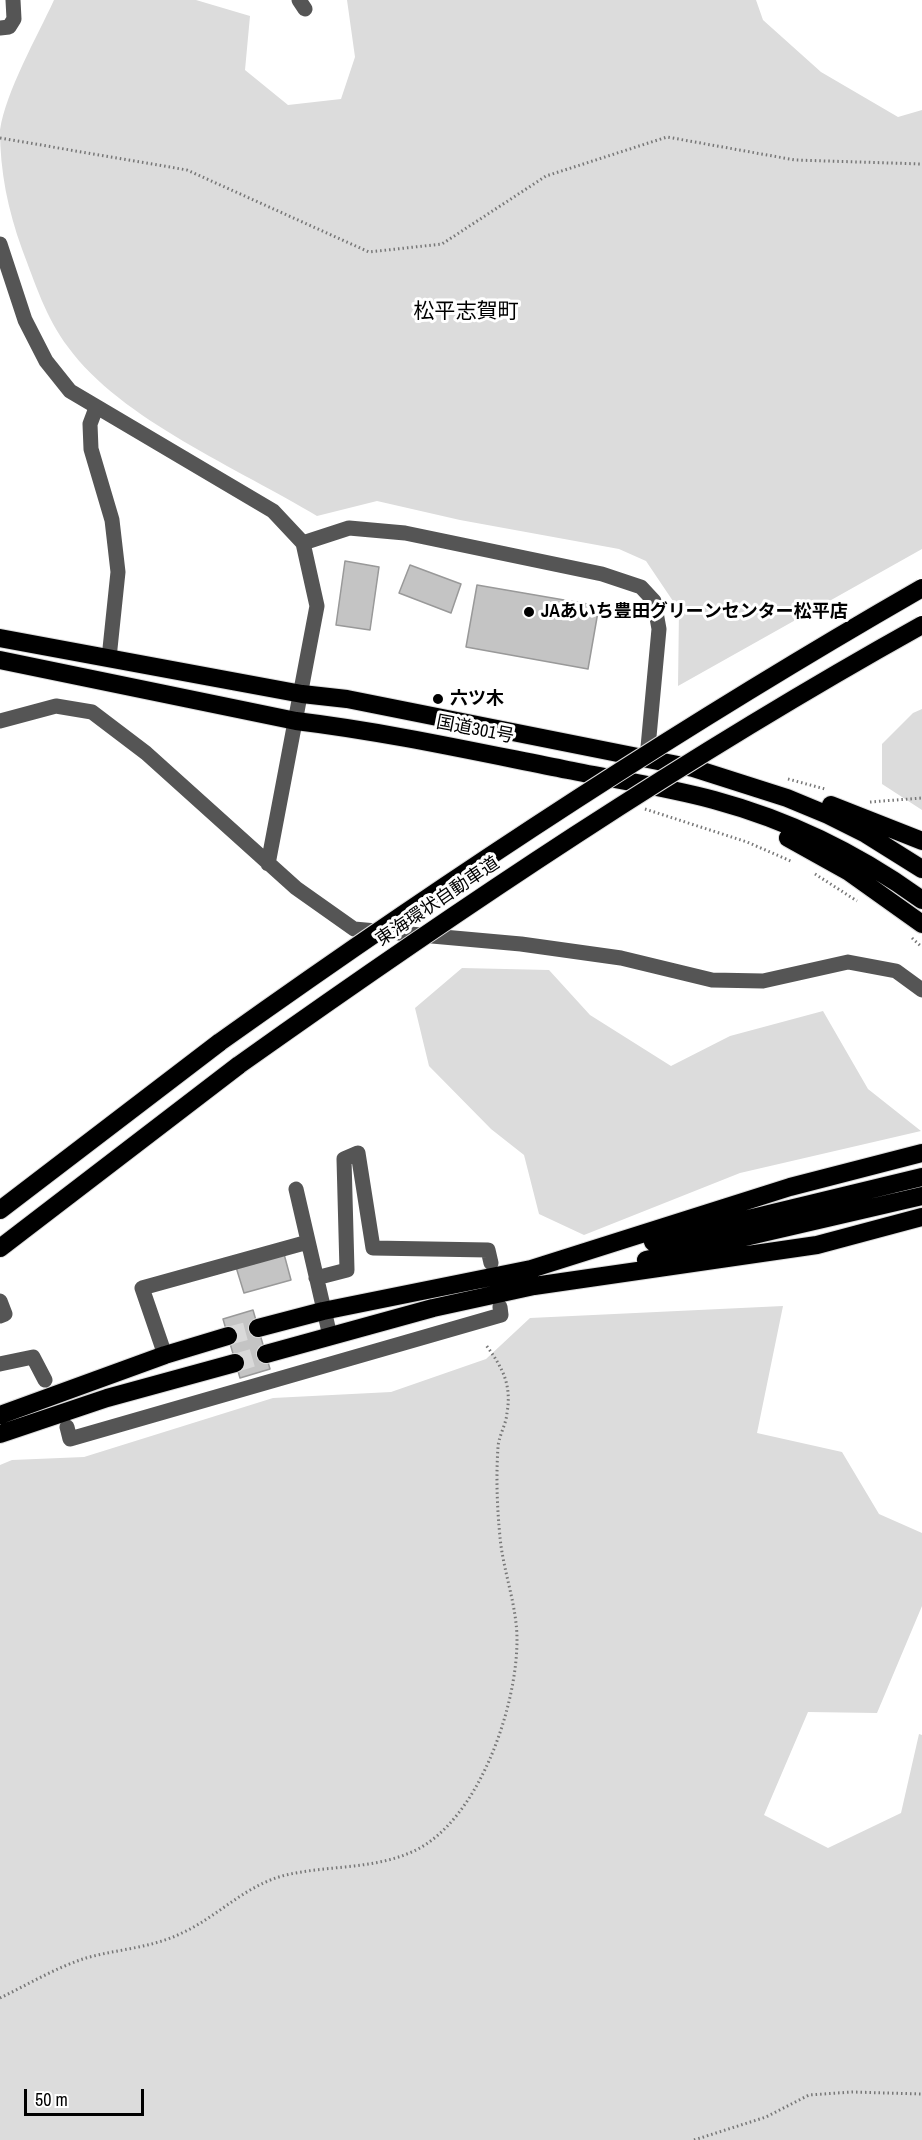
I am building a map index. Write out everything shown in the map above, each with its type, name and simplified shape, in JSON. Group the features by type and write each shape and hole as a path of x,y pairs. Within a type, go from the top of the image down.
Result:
{"highway":[{"name":"東海環状自動車道","path":"0,1210 220,1042 420,902 567,804 828,642 922,588"},
{"name":"東海環状自動車道","path":"0,1248 239,1065 586,827 838,672 922,625"},
{"name":"国道301号","path":"0,638 302,694 347,699 693,768 788,798 828,815 867,834 922,869"},
{"name":"国道301号","path":"0,660 296,721 340,726 680,791 759,814 852,856 922,900"},
{"path":"693,768 794,792 922,841"},
{"path":"568,770 694,802 759,824 849,872 914,929"},
{"path":"266,1354 433,1308 532,1277 790,1186 922,1153"},
{"path":"532,1277 922,1178"},
{"path":"258,1328 323,1311 532,1277 922,1196"},
{"path":"532,1277 817,1245 922,1217"},
{"path":"0,1415 165,1355 228,1336"},
{"path":"0,1434 107,1398 236,1362"}],"street":[{"path":"0,28 9,27 14,19 13,0"},
{"path":"0,244 24,320 45,361 70,391 211,472 273,511 303,543 317,606 268,864"},
{"path":"96,408 90,424 91,449 112,520 118,572 117,600 109,658"},
{"path":"303,543 349,528 405,533 602,574 641,587 654,601 659,629 647,758"},
{"path":"0,721 56,706 92,712 146,753 296,888 354,929 521,944 621,958 712,980 763,981 848,962 896,971 922,990"},
{"path":"316,1278 347,1270 344,1159 358,1153 374,1248 488,1250 490,1263"},
{"path":"296,1189 330,1336"},
{"path":"165,1355 142,1288 308,1242"},
{"path":"0,1301 5,1314 0,1316"},
{"path":"67,1427 70,1439 501,1315 500,1307"},
{"path":"0,1364 33,1357 45,1380"}],"path":[{"path":"0,138 187,170 369,252 442,244 546,176 667,137 795,160 922,164"},
{"path":"864,802 922,798"},
{"path":"646,805 645,810 747,842 800,865"},
{"path":"810,871 860,902"},
{"path":"914,929 922,947"},
{"path":"0,1998 85,1959 152,1945 184,1933 257,1885 287,1875 375,1864 414,1851 441,1833 465,1805 491,1757 509,1699 517,1640 500,1540 495,1480 499,1441 507,1414 505,1371 486,1345"},
{"path":"694,2140 766,2117 809,2095 852,2092 922,2094"}],"shaded area":[{"path":"54,0 196,0 250,16 245,70 288,105 341,99 355,57 347,0 756,0 763,20 821,72 898,117 922,110 922,549 678,686 679,610 646,561 619,549 460,520 377,501 317,516 150,420 118,398 91,373 60,336 36,287 9,205 0,146 3,115 15,81"},
{"path":"922,709 922,810 882,784 882,744 913,713"},
{"path":"462,968 549,970 590,1015 671,1066 730,1036 823,1011 868,1089 921,1131 740,1173 584,1235 539,1214 524,1155 491,1129 429,1066 415,1008"},
{"path":"783,1306 757,1433 842,1452 879,1514 922,1533 922,1606 877,1713 808,1712 764,1815 828,1848 901,1813 919,1734 922,1735 922,2140 0,2140 0,1465 12,1460 84,1457 273,1398 391,1392 486,1359 530,1318"}],"building":[{"path":"345,561 379,567 370,630 336,625"},
{"path":"410,565 461,584 451,613 399,593"},
{"path":"477,585 599,606 588,669 466,647"},
{"path":"284,1254 291,1280 244,1293 236,1267"},
{"path":"253,1310 270,1369 240,1378 223,1319"}],"tunnel":[{"path":"228,1336 258,1328"},
{"path":"235,1363 266,1354"}],"place":[{"name":"JAあいち豊田グリーンセンター松平店","path":"529,612"},
{"name":"六ツ木","path":"438,699"}],"district":[{"name":"松平志賀町","path":"466,312"}]}
